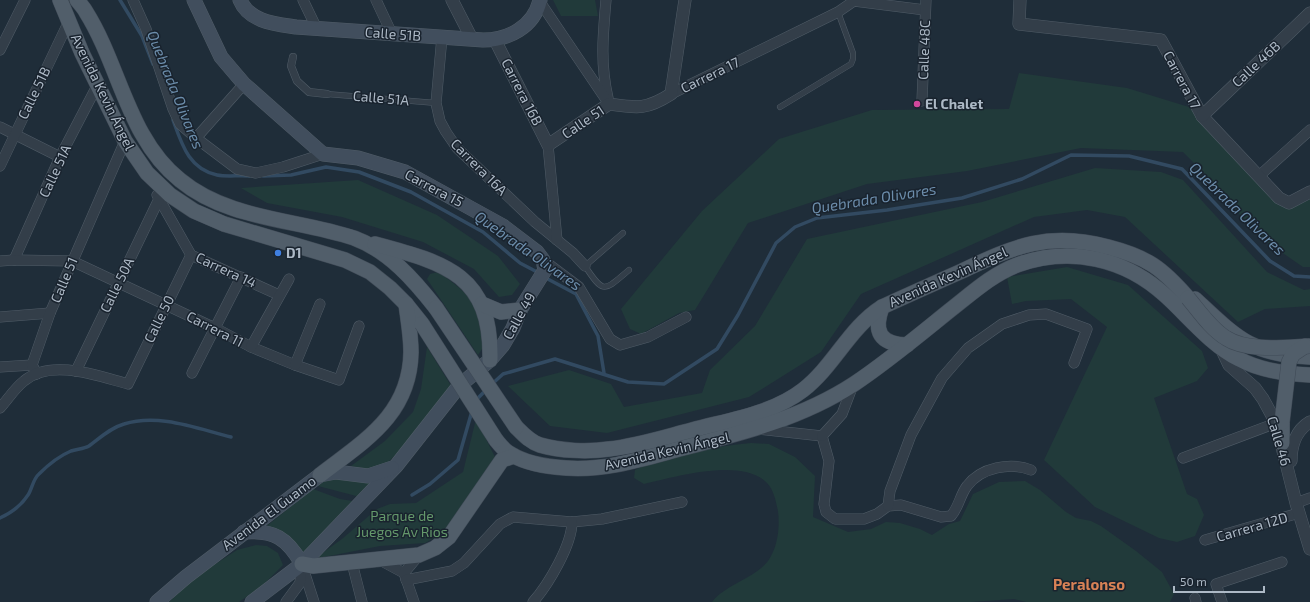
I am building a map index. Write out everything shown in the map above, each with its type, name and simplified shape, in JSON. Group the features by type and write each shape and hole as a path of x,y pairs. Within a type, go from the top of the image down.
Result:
{"main road":[{"path":"194,0 221,57 244,84 323,154"},
{"name":"Calle 51B","path":"240,0 249,13 262,20 296,27 496,40 513,34 529,21 540,1"},
{"name":"Avenida Kevin Ángel","path":"73,3 69,21 82,53 125,141 147,174 170,195 194,211 224,224 345,260 370,272 390,288 406,304 422,324 496,440 506,452 543,465 566,469 626,463 781,421 853,385 907,345 992,277 1034,260 1065,255 1091,257 1126,269 1164,294 1219,345 1237,358 1263,369 1310,375"},
{"name":"Avenida Kevin Ángel","path":"73,3 140,130 160,161 180,180 201,195 229,207 355,239 396,263 415,281 436,308 516,427 538,445 552,448 608,450 758,413 782,403 802,391 816,379 829,366 856,328 868,315 985,259 1010,249 1036,242 1066,239 1094,243 1128,252 1150,263 1169,276 1215,329 1226,338 1238,344 1308,350"},
{"name":"Carrera 15","path":"323,154 358,158 405,172 502,226 537,252 544,265"},
{"path":"252,602 302,564 396,466 459,386 490,360 489,331 482,304 474,291 459,275 438,262 355,239"},
{"path":"415,281 415,276 419,267 430,262 438,262"},
{"name":"Calle 49","path":"490,360 510,334 520,310 534,287 544,265"},
{"path":"1169,276 1241,341 1268,352 1290,356 1308,350"},
{"path":"320,475 373,434 391,415 402,397 408,377 411,352 406,304"},
{"path":"482,304 501,312 520,310"},
{"path":"882,307 878,320 880,335 883,339 892,344 907,345"},
{"path":"1282,443 1279,422 1289,362 1293,354 1308,350"},
{"path":"302,564 313,566 419,555 435,548 449,537 502,460 514,456"},
{"name":"Avenida El Guamo","path":"158,602 186,577 320,475 336,472 368,476 396,466"},
{"path":"244,532 262,531 279,537 293,548 302,564"}],"street":[{"path":"0,50 25,0"},
{"name":"Carrera 15","path":"133,0 146,30 173,109 180,124 196,138 237,169 256,173 284,167 323,154"},
{"path":"303,0 317,29"},
{"path":"376,0 392,34"},
{"path":"452,0 472,39"},
{"name":"Calle 51","path":"557,240 548,145 609,104 603,75 602,46 606,0"},
{"path":"670,94 686,0"},
{"name":"Carrera 17","path":"609,104 638,108 657,103 670,94 838,12 854,0 926,5"},
{"name":"Carrera 17","path":"1020,0 1019,24 1160,40 1202,116 1279,198 1288,203 1310,192"},
{"path":"540,1 609,104"},
{"name":"Calle 48C","path":"922,101 926,5"},
{"name":"Calle 46B","path":"1202,116 1310,13"},
{"name":"Calle 51B","path":"0,166 69,21"},
{"name":"Carrera 16A","path":"442,37 436,103 440,121 457,148 535,222 585,266"},
{"name":"Carrera 16B","path":"496,40 548,145"},
{"path":"293,56 291,66 297,81 309,92 326,94"},
{"name":"Calle 51A","path":"14,260 60,157 98,84"},
{"path":"196,138 244,84"},
{"path":"0,127 60,157"},
{"path":"1259,176 1310,130"},
{"name":"Calle 51","path":"35,370 50,313 125,141"},
{"name":"Carrera 14","path":"147,174 159,199 191,255 278,295"},
{"name":"Calle 50A","path":"76,370 159,199"},
{"name":"Calle 50","path":"76,370 128,384 191,255"},
{"name":"Carrera 11","path":"0,261 72,261 215,328 251,347 295,365 339,380 359,326"},
{"path":"544,265 579,287 610,339 620,345 648,337 686,317"},
{"path":"192,373 241,277"},
{"path":"251,347 278,295 289,279"},
{"path":"295,365 320,304"},
{"path":"0,317 50,313"},
{"path":"888,506 890,490 911,435 942,378 968,348 1002,324 1028,314 1046,314 1087,329 1074,362"},
{"name":"Calle 46","path":"1219,345 1229,365 1255,388 1279,422"},
{"path":"0,367 35,370 76,370"},
{"path":"0,408 35,370"},
{"path":"822,436 842,414 853,385"},
{"path":"1184,458 1279,422"},
{"name":"Calle 46","path":"1291,482 1291,448 1299,432 1310,422"},
{"path":"756,429 822,436"},
{"path":"822,436 829,461 824,504 826,512 835,519 864,519 877,514 888,506 901,504 941,517 951,516 956,510 967,486 980,475 994,468 1008,466 1021,466 1031,470"},
{"name":"Calle 46","path":"1282,443 1291,482 1310,549"},
{"name":"Carrera 12D","path":"1205,540 1298,508 1310,498"},
{"path":"377,559 405,576 452,571 464,563 500,524 513,516 572,522 602,519 682,502"},
{"path":"533,602 565,551 572,533 572,522"},
{"path":"405,576 419,555"},
{"path":"352,562 362,602"},
{"path":"1222,602 1216,584 1282,562"},
{"path":"286,602 300,583 302,564"},
{"path":"302,564 314,602"},
{"path":"405,576 414,602"}],"lane":[{"path":"780,107 851,64 853,53 838,12"},
{"name":"Calle 51A","path":"326,94 436,103"},
{"path":"623,233 585,266 598,285 603,287 610,286 629,270"}],"green space":[{"path":"553,0 595,0 598,16 561,16"},
{"path":"1019,73 1127,88 1189,107 1280,200 1310,196 1310,267 1303,267 1258,236 1206,175 1183,152 1081,148 967,171 867,184 748,223 695,310 679,313 641,334 630,329 621,309 702,211 779,139 872,110 1009,109"},
{"path":"1095,168 1161,172 1183,180 1267,272 1304,290 1310,289 1310,306 1265,309 1238,322 1125,217 1087,210 1034,217 861,294 821,352 749,397 607,433 550,426 508,386 569,370 611,384 624,407 702,393 710,370 755,326 807,239 982,202"},
{"path":"358,180 437,215 498,256 520,284 512,295 499,297 474,269 423,242 342,217 267,203 241,188"},
{"path":"1067,267 1128,285 1202,351 1208,368 1197,381 1154,398 1187,494 1197,499 1204,515 1195,536 1177,542 1159,538 1095,507 1044,460 1107,327 1071,299 1026,301 1012,304 1007,277"},
{"path":"438,272 467,295 476,310 484,346 478,355 427,279 430,274"},
{"path":"427,347 453,389 408,443 385,465 371,470 351,466 385,441 413,412 421,389"},
{"name":"Parque de Juegos Av Rios","path":"476,419 497,461 454,527 425,543 380,546 314,559 342,539 377,509 390,504 416,503 463,472"},
{"path":"751,443 769,444 795,457 815,476 813,517 848,532 871,529 886,522 900,523 920,529 932,535 949,524 960,521 973,494 999,482 1025,481 1040,490 1066,512 1076,518 1091,521 1101,526 1136,551 1162,572 1174,594 1170,602 1026,602 1014,599 971,602 712,602 725,591 762,567 768,561 774,550 778,537 779,524 778,511 771,489 767,483 756,475 742,471 708,471 644,484 634,478 635,470 647,464 676,455"},
{"path":"335,476 375,482 360,497 318,486 326,479"},
{"path":"313,489 340,499 359,502 303,555 263,529"},
{"path":"256,545 267,546 278,553 283,565 262,586 239,602 169,602 194,578 237,550"}],"waterway":[{"name":"Quebrada Olivares","path":"120,0 142,36 153,64"},
{"name":"Quebrada Olivares","path":"173,120 183,147 193,162 207,172 217,175 249,176"},
{"name":"Quebrada Olivares","path":"492,384 503,374 555,359 628,382 664,384 717,349 738,315 776,243 795,227 817,218 887,210 962,198 1022,179 1071,155 1129,156 1182,169 1270,261 1294,276 1310,277"},
{"name":"Quebrada Olivares","path":"263,176 291,175 326,167 359,172 411,192 483,232 520,263 539,273"},
{"name":"Quebrada Olivares","path":"544,277 576,294 598,336 604,373"},
{"path":"475,401 486,390"},
{"path":"412,495 430,484 458,460 472,411"},
{"path":"0,518 22,503 29,493 37,476 46,467 62,455 71,451 85,448 114,428 124,424 137,421 165,421 192,426 231,437"}],"place":[{"name":"El Chalet","path":"917,104"},
{"name":"D1","path":"278,253"}],"district":[{"name":"Peralonso","path":"1089,585"}]}
